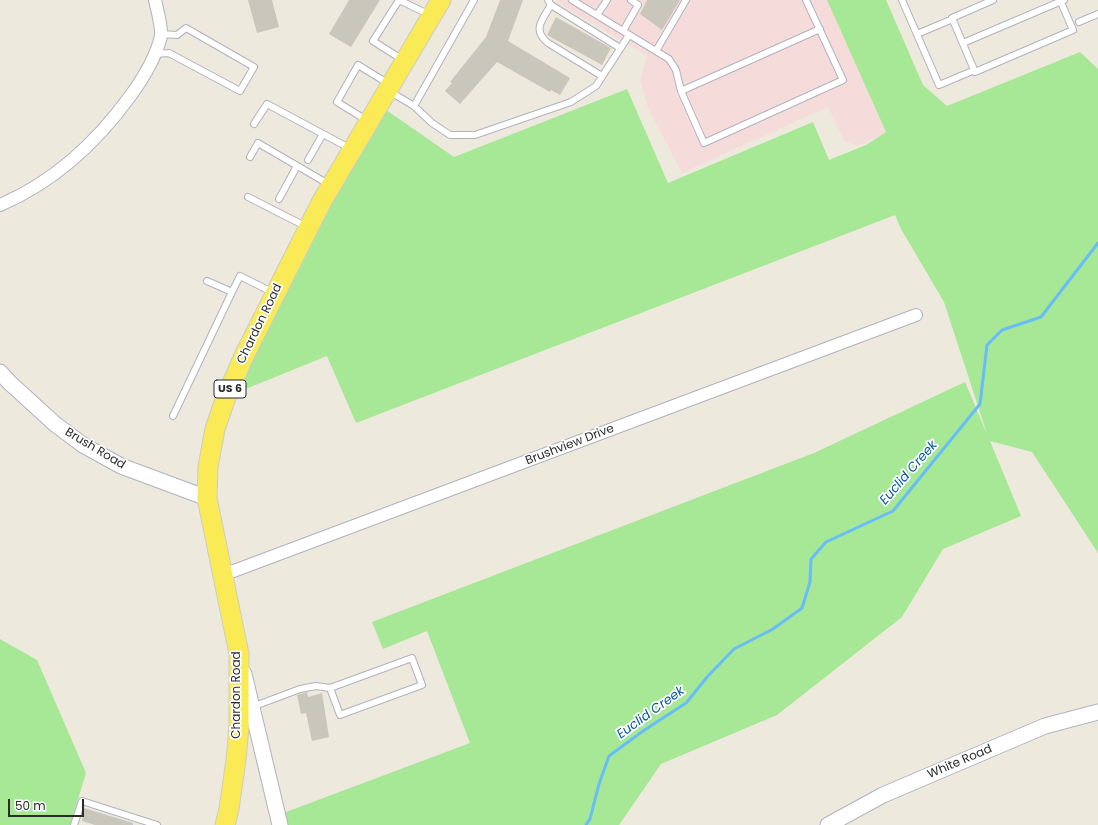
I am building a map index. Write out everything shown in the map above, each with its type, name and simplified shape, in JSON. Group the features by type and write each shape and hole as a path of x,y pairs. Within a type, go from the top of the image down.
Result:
{"main road":[{"name":"Chardon Road","path":"225,825 229,809 239,726 239,654 207,498 208,467 215,429 226,397 244,356 331,186 436,8"}],"street":[{"path":"0,204 15,198 54,175 88,146 115,117 147,71 155,54 161,34 155,0"},
{"name":"Brushview Drive","path":"223,575 916,315"},
{"name":"Brush Road","path":"0,372 10,384 55,424 83,444 121,466 207,498"},
{"path":"239,654 280,825"},
{"name":"White Road","path":"828,825 883,795 1039,729 1098,712"}],"lane":[{"path":"404,61 373,41 399,0 436,8"},
{"path":"414,106 474,0"},
{"path":"572,0 669,59 676,70 681,91 704,143 843,80 806,0"},
{"path":"597,16 607,0"},
{"path":"623,31 638,5 631,0"},
{"path":"656,51 686,0"},
{"path":"902,0 939,85 970,72"},
{"path":"963,44 1061,1 1073,30 975,72 963,44 952,18 993,0"},
{"path":"602,76 542,38 539,31 549,2 620,48"},
{"path":"1079,22 1098,14"},
{"path":"917,34 948,21"},
{"path":"155,54 169,53 240,91 254,67 186,28 177,35 161,34"},
{"path":"681,91 820,29"},
{"path":"369,122 337,102 358,66 389,87 414,106 432,123 450,135 475,135 571,102 596,86 629,35"},
{"path":"254,124 267,104 352,150"},
{"path":"308,160 323,134"},
{"path":"250,157 258,143 331,186"},
{"path":"279,199 297,166"},
{"path":"248,197 309,228"},
{"path":"173,416 240,276 275,294"},
{"path":"207,281 232,292"},
{"path":"252,707 300,689 316,686 330,688 412,658 422,685 340,715 330,688"},
{"path":"74,825 82,801 157,825"}],"shaded area":[{"path":"557,0 827,0 887,132 858,146 844,141 828,107 682,173 648,108 640,81 647,56 565,7"}],"green space":[{"path":"827,0 886,0 923,85 947,106 1080,52 1098,69 1098,553 1032,452 990,441 1021,516 943,549 902,617 777,715 661,764 619,825 280,825 278,815 470,743 427,631 383,649 372,622 814,453 965,382 987,434 944,302 901,229 895,215 356,423 327,356 226,397 379,105 454,157 627,89 668,183 813,122 829,160 866,145 886,132"},
{"path":"0,639 37,660 86,773 70,825 0,825"}],"building":[{"path":"248,0 272,0 279,27 257,33"},
{"path":"349,0 380,0 351,47 329,34"},
{"path":"500,0 523,0 508,41 570,78 560,95 551,90 550,92 497,62 460,104 445,91 452,83 450,82 486,37"},
{"path":"647,0 680,0 662,30 640,14"},
{"path":"556,17 611,48 602,65 547,35"},
{"path":"307,692 308,697 322,693 329,737 312,741 306,713 301,714 297,695"},
{"path":"84,808 133,823 133,825 95,825 82,821"}],"waterway":[{"name":"Euclid Creek","path":"586,825 590,819 599,784 609,756 643,731 686,703 708,676 734,649 773,629 802,608 810,582 811,559 826,542 893,511 980,404 987,345 1002,330 1041,317 1098,243"}]}
